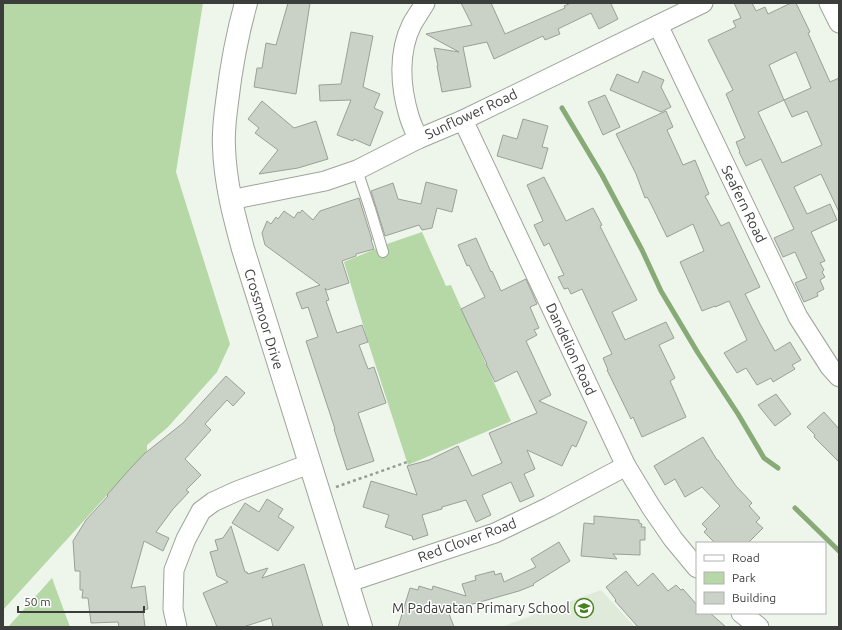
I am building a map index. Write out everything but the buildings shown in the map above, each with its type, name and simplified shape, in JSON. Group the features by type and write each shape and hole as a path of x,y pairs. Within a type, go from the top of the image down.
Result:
{"street":[{"name":"Crossmoor Drive","path":"246,3 234,52 225,118 224,147 230,200 243,249 346,583 361,627"},
{"path":"418,139 409,116 404,92 402,68 406,40 412,25 425,3"},
{"name":"Sunflower Road","path":"230,200 325,181 356,170 418,139 463,120 703,3"},
{"path":"829,3 839,23"},
{"name":"Seafern Road","path":"658,25 798,316 830,367 839,377"},
{"name":"Dandelion Road","path":"463,120 626,466 673,539 696,567"},
{"path":"177,627 173,609 174,570 186,539 201,511 213,502 237,490 309,464"},
{"name":"Red Clover Road","path":"346,583 495,533 549,507 626,466"},
{"path":"742,614 759,627"}],"lane":[{"path":"356,170 383,252"}],"path":[{"path":"318,492 410,461"}],"shaded area":[{"name":"M Padavatan Primary School","path":"601,590 635,627 501,627"}],"green space":[{"path":"3,3 203,3 176,172 230,344 217,372 168,427 147,445 147,451 3,610"},
{"path":"422,232 446,286 451,285 511,421 408,465 344,262 387,244"},
{"path":"52,578 70,627 8,627"}],"waterway":[{"path":"562,108 602,175 642,250 661,291 698,353 738,414 764,458 778,468"},
{"path":"795,508 839,551"}],"place":[{"name":"M Padavatan Primary School","path":"584,608"}]}
